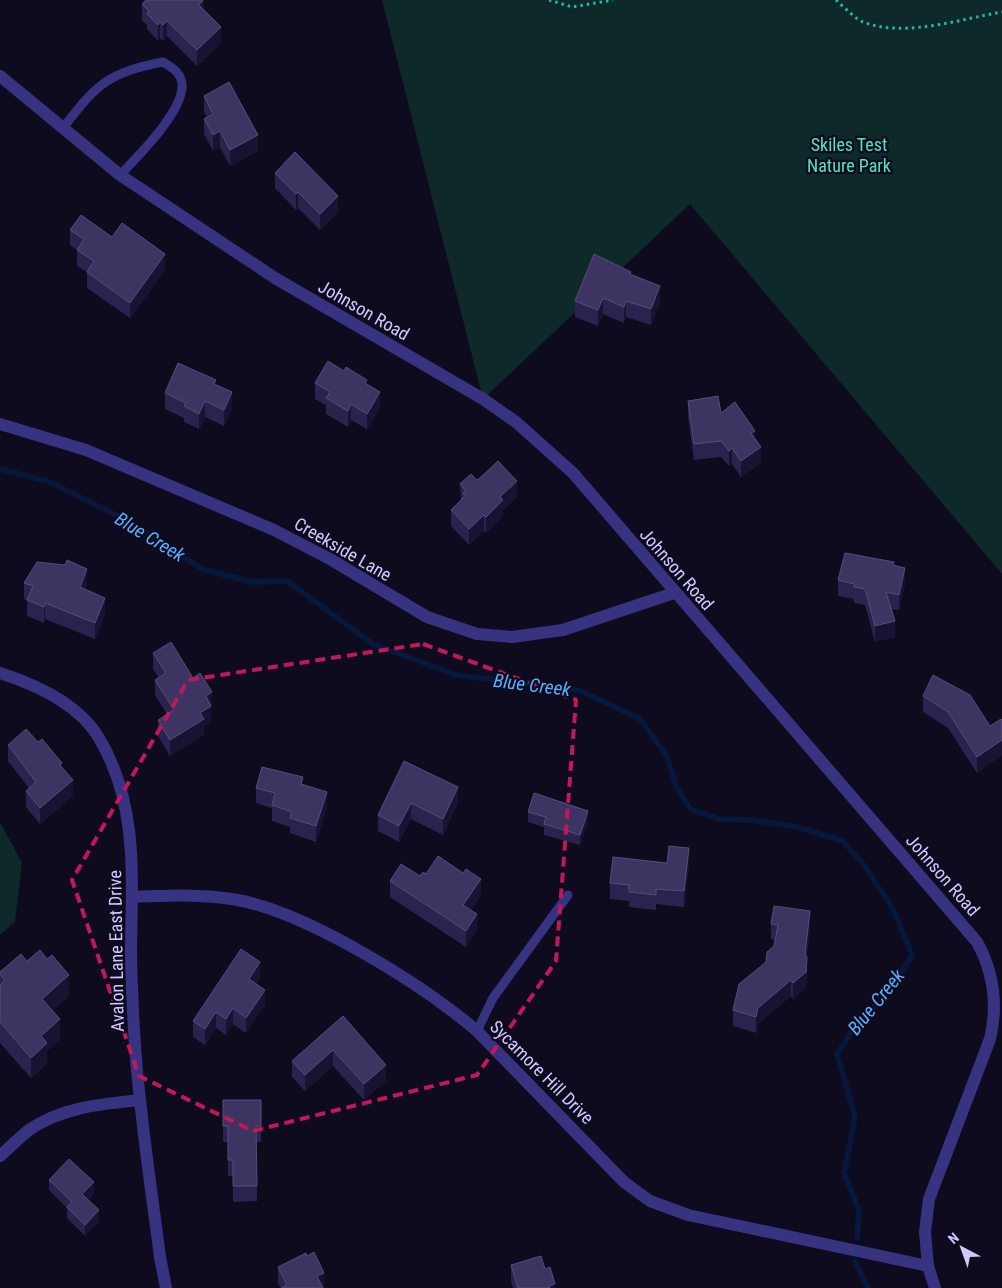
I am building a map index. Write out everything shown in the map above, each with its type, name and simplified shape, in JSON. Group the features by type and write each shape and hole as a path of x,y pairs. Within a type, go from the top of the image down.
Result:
{"street":[{"name":"Johnson Road","path":"0,76 120,175 274,278 483,398 516,422 572,473 977,942 991,976 998,1007 990,1040 930,1199 925,1232 928,1266 935,1288"},
{"name":"Creekside Lane","path":"0,424 86,450 274,530 330,559 427,617 477,634 512,637 563,630 674,593"},
{"name":"Avalon Lane East Drive","path":"0,673 32,686 68,705 85,719 98,737 121,790 129,824 133,866 132,986 140,1100 160,1257 166,1288"},
{"name":"Sycamore Hill Drive","path":"132,897 168,895 214,896 241,901 276,912 315,930 383,966 450,1010 477,1031 618,1176 650,1201 688,1215 928,1266"},
{"path":"0,1156 29,1130 76,1109 140,1100"}],"lane":[{"path":"63,128 87,97 105,82 131,68 163,62 176,70 182,84 177,102 161,131 120,175"},
{"path":"477,1031 493,998 568,895"}],"path":[{"path":"549,0 572,7 613,0"},
{"path":"836,0 862,22 886,26 917,27 946,24 1002,12"}],"highlighted area":[{"path":"423,644 576,700 556,961 477,1075 253,1131 139,1076 72,880 188,680"}],"green space":[{"name":"Skiles Test Nature Park","path":"382,0 1002,0 1002,574 690,204 483,399"},
{"path":"0,822 22,863 15,922 0,935"}],"building":[{"path":"146,0 203,0 199,5 221,27 197,50 167,21 163,25 160,22 158,25 147,14 149,11 142,4"},
{"path":"229,82 258,135 230,150 220,131 213,135 204,119 213,114 204,96"},
{"path":"295,152 338,196 320,214 275,173"},
{"path":"81,215 112,237 122,223 165,254 130,303 87,272 94,261 77,250 84,239 70,230"},
{"path":"594,254 631,272 630,274 660,286 651,309 626,301 624,307 603,298 598,310 575,301"},
{"path":"328,361 344,371 346,367 367,380 365,383 380,392 367,414 351,404 348,411 326,398 330,392 315,383"},
{"path":"178,363 216,380 214,384 232,392 224,410 205,401 199,414 184,406 186,403 165,393"},
{"path":"718,396 721,413 735,402 755,431 751,433 761,447 741,461 732,448 729,451 721,441 694,444 688,401"},
{"path":"498,461 517,481 500,497 503,500 486,517 484,515 469,529 451,510 465,496 463,493 466,491 460,484 471,474 477,480"},
{"path":"845,553 894,562 893,565 905,568 899,595 886,592 895,621 875,626 865,589 854,587 854,584 838,580"},
{"path":"67,560 87,569 80,587 105,598 95,623 45,603 44,607 27,600 33,586 24,583 37,562 65,565"},
{"path":"171,642 193,678 200,673 212,692 206,696 211,706 200,713 204,719 170,740 158,720 174,710 155,680 166,673 153,653"},
{"path":"933,675 970,695 990,726 1001,719 1002,740 977,757 948,712 923,696"},
{"path":"26,729 38,742 42,739 73,780 40,808 26,791 36,782 8,745"},
{"path":"404,761 458,787 443,819 411,803 399,826 378,815"},
{"path":"262,767 303,777 301,784 327,792 316,826 290,818 292,812 272,805 275,793 256,788"},
{"path":"534,793 588,811 580,835 544,824 546,817 528,812"},
{"path":"669,846 689,848 684,891 656,889 656,895 629,892 629,885 610,883 613,857 667,863"},
{"path":"438,856 463,873 466,869 481,879 463,905 477,914 466,931 390,881 401,864 420,876 423,872 426,874"},
{"path":"774,906 810,911 805,954 807,957 806,972 793,983 791,980 758,1008 756,1017 733,1010 739,984 766,962 767,952 774,946 778,925 771,924"},
{"path":"241,949 260,962 249,979 265,990 246,1018 233,1008 226,1019 216,1012 205,1029 193,1021"},
{"path":"40,950 47,959 52,955 69,975 42,999 60,1019 41,1036 47,1043 31,1058 0,1022 0,985 5,980 0,972 21,954 27,961"},
{"path":"343,1016 386,1065 364,1084 333,1050 305,1075 292,1061"},
{"path":"223,1100 261,1100 261,1126 256,1126 257,1186 233,1186 233,1160 228,1160 228,1126 223,1126"},
{"path":"69,1159 94,1182 82,1194 99,1210 85,1225 67,1207 72,1202 49,1180"},
{"path":"314,1252 324,1273 317,1276 323,1288 281,1288 287,1285 278,1267 306,1253 307,1256"},
{"path":"541,1256 545,1269 550,1267 555,1284 549,1286 550,1288 518,1288 511,1265"}],"waterway":[{"name":"Blue Creek","path":"0,469 50,482 128,521 202,569 252,582 287,581 373,644 456,675 579,690 640,719 667,756 676,786 690,809 719,819 751,820 797,827 843,841 863,864 893,909 912,955 892,989 858,1022 837,1054 855,1117 844,1173 859,1210 857,1238"},
{"name":"Blue Creek","path":"855,1261 868,1288"}]}
